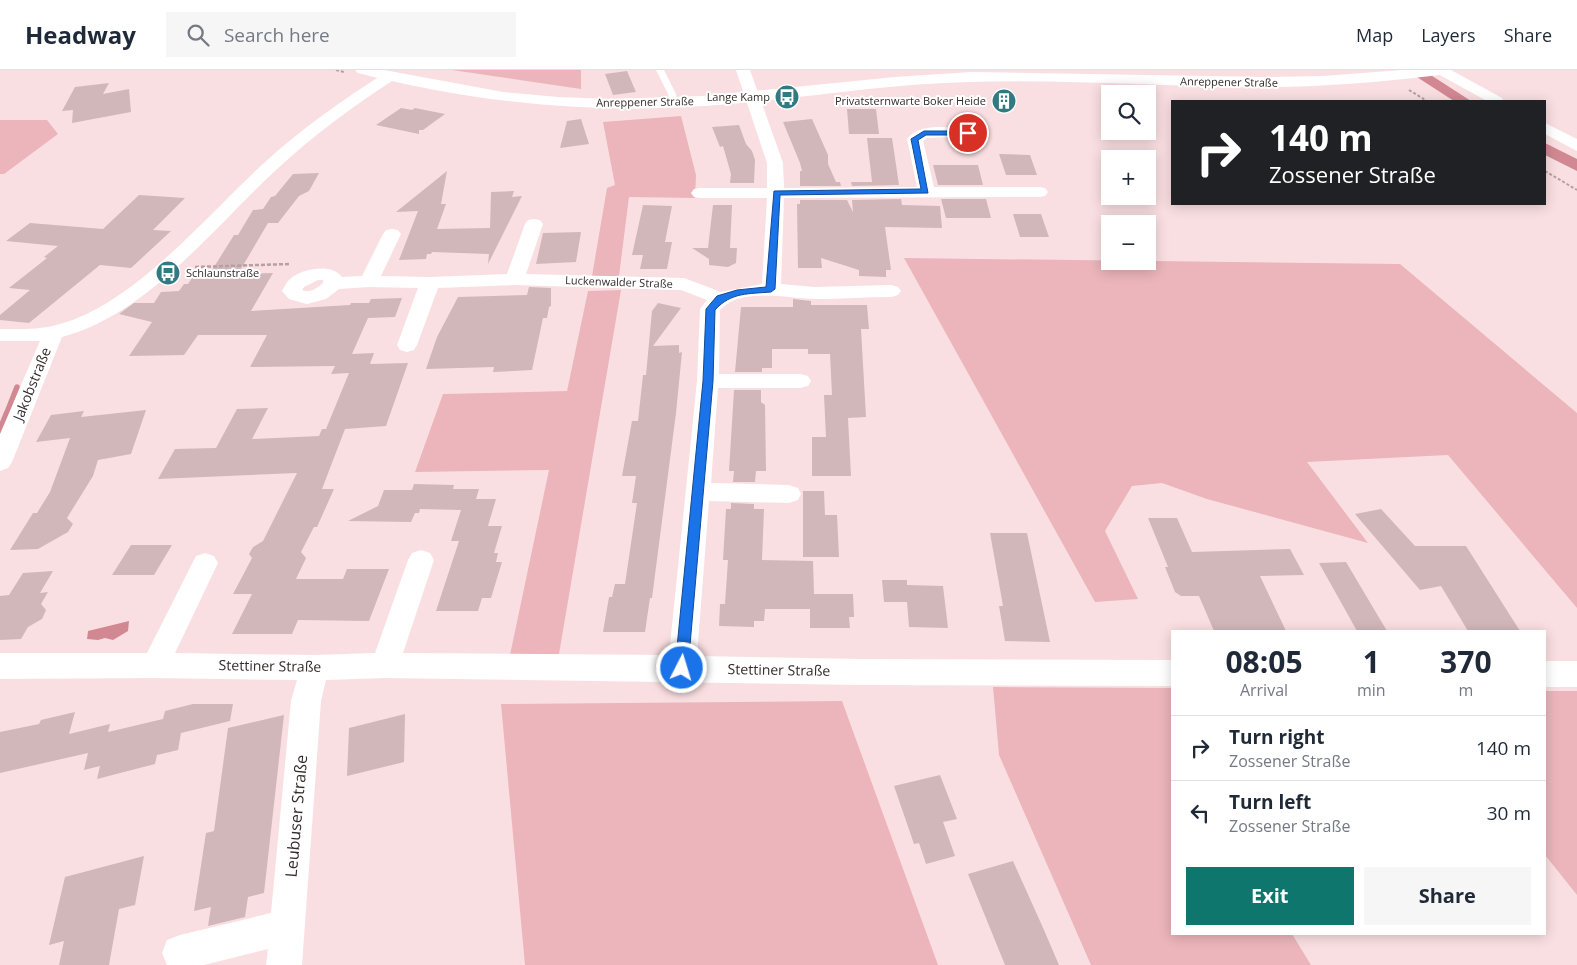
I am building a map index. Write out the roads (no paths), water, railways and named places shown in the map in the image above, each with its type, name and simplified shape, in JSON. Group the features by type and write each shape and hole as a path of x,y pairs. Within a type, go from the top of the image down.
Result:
{"street":[{"name":"Anreppener Straße","path":"363,70 480,94 575,103 674,103 859,84 973,76 1271,83 1311,82 1381,73 1407,74 1435,71"},
{"path":"743,70 775,162 776,192 771,289"},
{"path":"1435,71 1495,100"},
{"path":"0,335 14,337 52,334 110,309 132,295 164,268 291,147 321,122 390,76"},
{"path":"1546,129 1577,146"},
{"path":"926,191 915,139 924,133 968,133"},
{"path":"700,193 1039,192"},
{"path":"515,279 534,224"},
{"path":"370,281 392,234"},
{"name":"Luckenwalder Straße","path":"308,276 293,286 294,294 304,297 319,295 333,284 370,281 430,283 515,279 684,284 720,298"},
{"path":"407,345 430,283"},
{"path":"682,668 708,381 710,309 720,298 737,293 771,289 814,293 891,291"},
{"name":"Jakobstraße","path":"0,462 52,334"},
{"path":"708,381 800,380"},
{"path":"697,492 789,494"},
{"path":"385,665 421,560"},
{"path":"155,665 205,563"},
{"name":"Stettiner Straße","path":"0,666 155,665 315,668 385,665 860,672 1171,673"},
{"name":"Leubuser Straße","path":"284,965 306,701 315,668"},
{"path":"1546,674 1577,674"},
{"path":"180,954 287,928"}],"lane":[{"path":"660,70 672,94 674,103"}],"waterway":[{"path":"1413,70 1462,100"},
{"path":"1546,149 1577,166"},
{"path":"6,415 17,387"},
{"path":"0,431 7,414"}],"place":[{"name":"Lange Kamp","path":"787,97"},
{"name":"Privatsternwarte Boker Heide","path":"1004,101"},
{"name":"Schlaunstraße","path":"168,273"}]}
